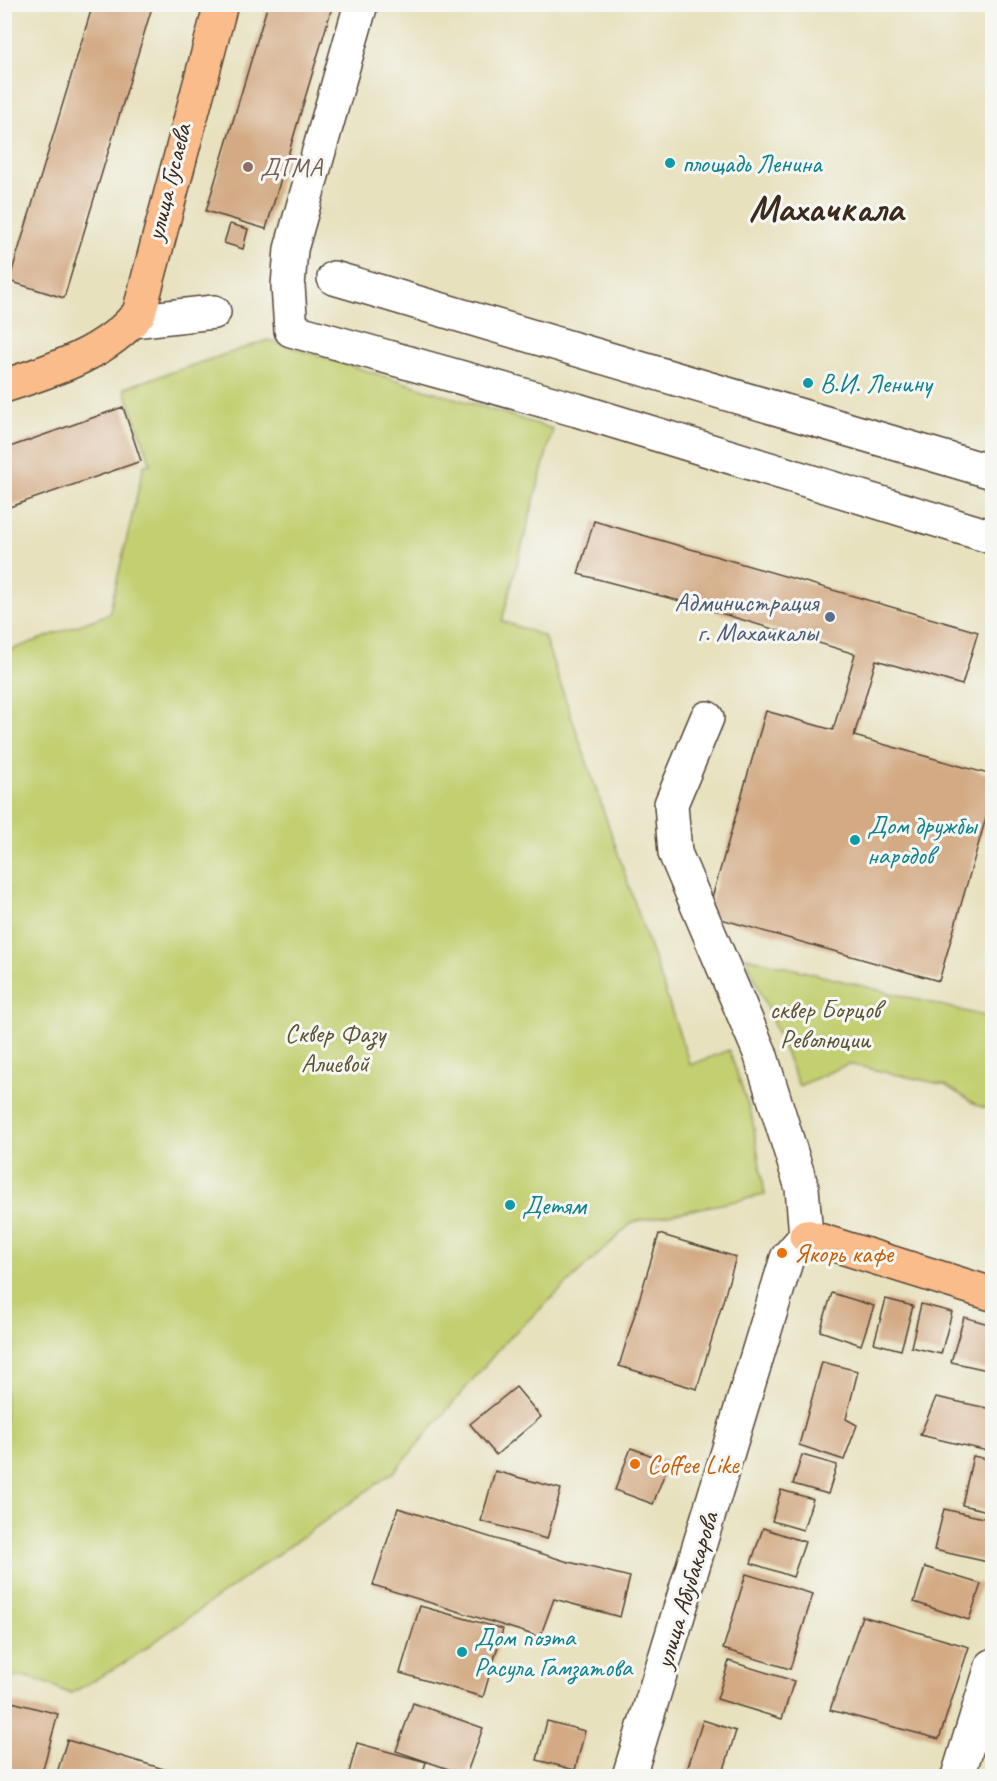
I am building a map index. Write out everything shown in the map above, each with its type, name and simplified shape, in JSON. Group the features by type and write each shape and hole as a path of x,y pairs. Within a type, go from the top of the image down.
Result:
{"main road":[{"name":"улица Гусаева","path":"4,379 55,362 91,342 140,293 213,4"},
{"name":"улица Гусаева","path":"138,310 221,4"},
{"path":"4,386 65,365 122,333 138,310"},
{"path":"806,1236 993,1294"}],"street":[{"path":"361,4 291,249 288,286 291,330 577,410 993,537"},
{"path":"334,278 993,472"},
{"path":"138,310 214,312"},
{"path":"707,718 671,804 675,853 760,1053 802,1188 806,1236"},
{"name":"улица Абубакарова","path":"629,1776 787,1258 806,1236"},
{"path":"958,1776 993,1666"}],"green space":[{"name":"Сквер Фазу Алиевой","path":"268,340 553,429 502,621 544,636 690,1065 729,1050 752,1117 765,1195 633,1222 505,1342 395,1471 126,1662 70,1694 29,1678 12,1678 5,1681 5,652 109,614 144,465 151,464 124,388"},
{"name":"сквер Борцов Революции","path":"746,957 992,1018 992,1109 978,1106 945,1085 848,1064 799,1086"}],"building":[{"path":"93,4 153,4 64,298 9,281"},
{"path":"268,4 333,4 266,229 206,211"},
{"path":"230,224 248,229 243,249 224,243"},
{"path":"123,407 141,461 4,509 4,449"},
{"name":"Дом дружбы народов","path":"594,521 978,632 962,685 876,660 854,736 992,775 992,797 939,981 707,915 766,711 833,730 855,654 684,602 578,574"},
{"path":"659,1234 736,1257 697,1389 619,1366"},
{"path":"832,1293 874,1306 861,1345 820,1331"},
{"path":"886,1299 913,1306 901,1350 874,1343"},
{"path":"921,1304 952,1312 941,1354 911,1347"},
{"path":"964,1317 992,1325 992,1371 951,1362"},
{"path":"822,1362 858,1371 846,1419 857,1425 844,1460 799,1445"},
{"path":"516,1387 541,1417 496,1455 470,1424"},
{"path":"936,1397 992,1409 992,1452 920,1435"},
{"path":"631,1448 669,1462 653,1504 615,1490"},
{"path":"802,1455 837,1465 828,1494 793,1484"},
{"path":"973,1456 992,1460 992,1512 962,1505"},
{"path":"495,1471 561,1489 547,1539 481,1521"},
{"path":"781,1490 813,1499 803,1530 772,1521"},
{"path":"398,1508 565,1561 630,1577 620,1617 554,1599 540,1637 373,1585"},
{"path":"944,1509 992,1520 992,1546 988,1562 934,1550"},
{"path":"763,1528 805,1542 793,1577 751,1563"},
{"path":"925,1567 981,1584 969,1620 914,1602"},
{"path":"746,1574 813,1594 790,1669 723,1649"},
{"path":"420,1606 503,1629 483,1697 400,1673"},
{"path":"862,1616 969,1647 939,1739 830,1710"},
{"path":"729,1661 794,1681 782,1719 717,1699"},
{"path":"12,1702 58,1714 41,1776 26,1776 4,1771 4,1712"},
{"path":"413,1703 483,1728 466,1775 396,1751"},
{"path":"703,1720 736,1731 722,1776 685,1776"},
{"path":"547,1721 585,1731 575,1770 537,1760"},
{"path":"67,1740 187,1776 56,1776"},
{"path":"357,1743 426,1762 422,1776 348,1776"}],"place":[{"name":"площадь Ленина","path":"670,163"},
{"name":"ДГМА","path":"248,167"},
{"name":"В.И. Ленину","path":"808,383"},
{"name":"Администрация г. Махачкалы","path":"830,617"},
{"name":"Дом дружбы народов","path":"855,840"},
{"name":"Детям","path":"510,1205"},
{"name":"Якорь кафе","path":"782,1253"},
{"name":"Coffee Like","path":"635,1464"},
{"name":"Дом поэта Расула Гамзатова","path":"462,1652"}],"district":[{"name":"Махачкала","path":"826,208"}]}
